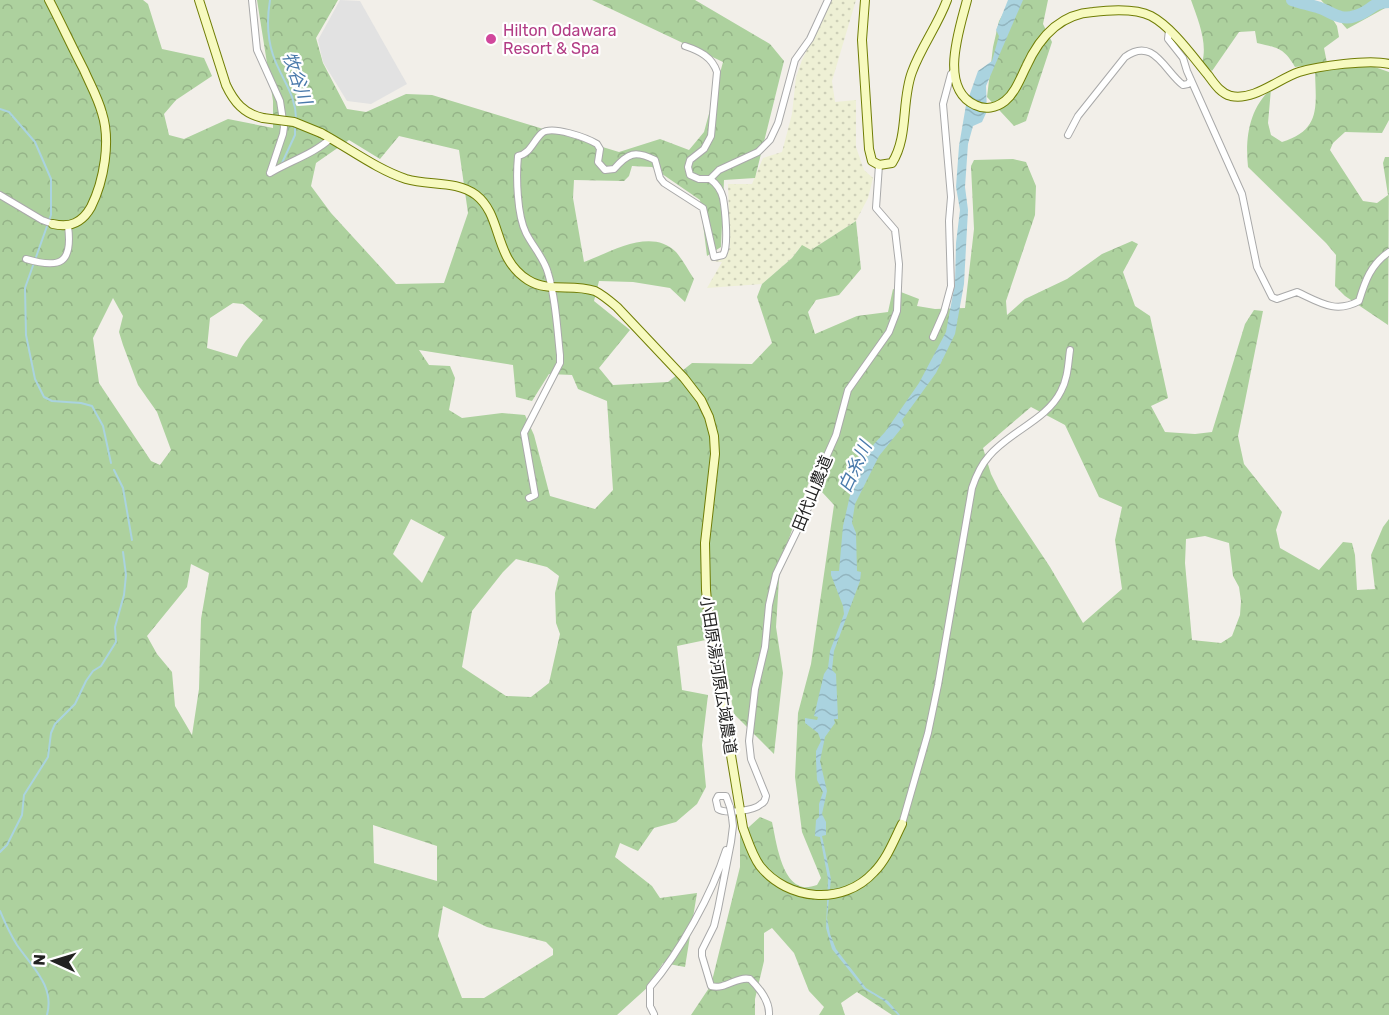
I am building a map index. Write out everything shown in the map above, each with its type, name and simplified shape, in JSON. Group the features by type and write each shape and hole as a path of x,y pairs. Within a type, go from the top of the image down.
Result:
{"street":[{"path":"0,195 33,215 53,224 68,226 82,219 93,202 104,158 106,132 103,114 49,0"},
{"name":"小田原湯河原広域農道","path":"199,0 226,86 236,103 249,114 294,122 321,133 395,175 421,183 460,187 478,196 491,214 505,255 513,267 530,281 543,287 593,291 612,302 684,378 701,400 714,436 715,454 705,543 709,622 740,810 750,848 759,865 789,889 811,895 833,894 850,889 875,872 890,850 902,824 928,733 972,488 979,470 990,455 1053,403 1066,381 1070,350"},
{"path":"252,0 257,50 280,101 284,127 270,174 331,138"},
{"path":"710,179 719,170 758,152 770,140 778,123 795,60 810,39 828,0"},
{"path":"865,0 862,40 869,149 872,161 879,165 892,163 896,155 912,70 947,0"},
{"path":"967,0 954,54 954,72 963,95 973,105 989,108 1004,103 1010,96 1041,42 1062,21 1078,14 1094,11 1139,12 1150,16 1169,30 1219,89 1232,96 1251,94 1300,72 1366,62 1389,64"},
{"path":"1169,30 1168,39 1183,58 1242,194 1257,267 1272,297 1277,299 1297,292 1330,307 1346,308 1359,301 1372,267 1389,252"},
{"path":"529,498 534,495 524,433 560,363 552,288 542,258 526,232 516,179 518,156 527,152 543,132 550,130 560,131 597,144 600,150 598,162 605,170 614,169 626,156 631,154 655,160 660,178 664,183 703,208 714,256 723,255 727,247 723,197 717,184 710,179 699,179 690,175 688,167 690,160 704,149 711,136 717,72 707,56 685,46"},
{"path":"1068,135 1078,116 1125,57 1131,53 1146,51 1153,54 1183,85 1188,84 1191,80"},
{"path":"933,337 944,312 951,286 949,221 951,197 943,104 951,74 954,72"},
{"name":"田代山農道","path":"740,810 761,805 766,796 751,759 749,741 755,689 765,647 776,574 811,502 817,478 836,435 848,390 889,332 897,312 899,264 897,240 891,223 876,208 879,165"},
{"path":"27,260 46,264 57,263 67,253 68,226"},
{"path":"740,810 722,812 716,804 718,796 726,795 730,807 732,817 733,826 714,926 702,956 711,986 721,987 741,979 750,979 766,1000 769,1015"},
{"path":"654,1014 650,1006 650,987 666,968 714,884 726,847 730,842"}],"green space":[{"path":"0,0 143,0 148,4 162,49 204,58 212,76 176,100 164,114 169,135 184,139 228,119 273,128 273,101 257,0 338,0 316,38 323,63 347,109 366,112 406,94 432,95 619,152 660,139 689,150 704,132 723,62 592,0 695,0 770,44 784,61 755,178 724,180 721,247 707,256 700,200 652,167 632,166 629,176 624,181 574,180 573,198 584,262 631,244 655,242 666,245 676,252 694,279 685,302 670,288 633,282 599,281 594,301 630,330 599,368 613,385 668,382 692,363 752,364 772,343 757,297 762,284 792,258 802,245 811,250 856,221 861,269 839,295 816,300 808,312 815,334 857,316 888,312 893,289 919,299 917,306 935,309 965,308 974,229 971,166 974,160 1013,159 1026,162 1036,186 1035,215 1006,301 1007,315 1025,299 1067,279 1102,254 1132,241 1138,244 1123,272 1135,306 1150,316 1168,398 1151,406 1165,432 1195,434 1212,432 1245,324 1254,310 1263,311 1238,436 1244,464 1282,512 1276,530 1280,548 1319,570 1343,542 1352,543 1357,590 1375,589 1371,555 1389,519 1389,1015 892,1015 857,992 841,1003 845,1015 819,1015 824,1007 809,991 794,953 772,928 764,933 764,961 755,999 755,1015 691,1015 711,985 740,867 740,835 760,817 772,822 781,860 789,878 796,884 810,887 817,885 821,878 802,832 795,777 798,713 811,664 834,505 810,479 780,564 776,627 783,673 774,754 734,714 720,637 677,646 682,690 708,695 702,745 706,787 697,804 676,822 654,828 638,851 620,843 615,857 652,886 660,898 697,893 685,967 663,963 648,987 617,1015 0,1015","holes":["399,136 459,150 468,213 444,283 396,284 331,213 311,186 316,163 349,140 380,159","113,298 123,316 119,332 138,385 157,412 171,450 160,465 151,461 99,383 93,338","233,303 243,304 263,320 245,342 237,357 207,348 210,318","419,350 513,365 516,397 532,401 549,374 572,375 578,389 607,401 613,490 595,509 550,496 534,435 525,415 502,413 462,418 449,410 455,378 450,366 429,365","1031,407 1065,425 1099,497 1122,507 1115,540 1122,589 1083,623 1050,567 999,490 983,448","411,519 445,537 422,583 393,554","1205,536 1229,543 1233,576 1239,587 1240,615 1232,636 1221,643 1192,640 1185,563 1186,539","516,559 547,567 559,576 555,593 556,623 560,634 549,683 531,697 506,696 462,667 472,611","191,564 209,573 201,619 199,689 192,735 175,706 172,672 157,654 147,636 187,587","373,825 437,846 437,881 374,863","443,906 487,927 546,942 553,949 553,955 484,998 462,998 438,936"]},
{"path":"832,0 856,0 832,81 835,102 856,100 856,147 864,170 873,178 868,198 856,221 811,250 801,246 792,258 762,284 707,288 722,262 711,261 713,254 730,248 728,184 752,184 763,158 782,152 792,114 796,77"},
{"path":"1011,0 1048,0 1043,24 1052,42 1026,121 1014,126 987,97 993,47 999,21"},
{"path":"1191,0 1302,0 1330,15 1337,26 1339,37 1324,48 1327,63 1295,67 1280,50 1257,43 1255,31 1239,32 1212,71 1202,63 1203,40"},
{"path":"1321,0 1389,0 1389,8 1347,29"},
{"path":"1369,65 1389,72 1389,120 1382,133 1345,132 1333,143 1330,150 1363,201 1377,203 1388,195 1383,163 1385,157 1389,157 1388,325 1345,296 1335,286 1336,255 1248,167 1247,145 1250,125 1258,106 1271,89 1268,123 1271,135 1282,142 1304,131 1314,116 1315,72"}],"shaded area":[{"path":"340,0 360,1 407,84 371,104 347,101 323,62 318,40"}],"water":[{"path":"1008,0 1023,0 986,86 987,111 982,122 973,126 968,144 965,187 968,210 964,284 955,334 936,373 902,420 904,425 879,456 855,504 852,523 856,533 857,571 861,572 860,581 834,651 832,670 836,674 838,719 834,719 835,723 825,737 820,761 827,791 822,814 826,822 826,835 822,836 831,879 827,918 830,934 836,949 866,988 888,1001 900,1015 898,1015 884,1001 864,989 832,949 826,928 828,879 820,837 815,836 816,820 819,817 819,804 823,792 817,780 816,760 816,751 821,741 818,733 805,723 805,718 817,720 818,717 814,716 824,674 828,668 830,651 844,614 831,571 839,571 843,526 851,491 859,470 874,444 919,383 946,332 955,283 960,210 956,187 959,146 966,105 978,71 992,61 999,36 996,30"}],"waterway":[{"name":"牧谷川","path":"270,0 268,28 271,48 294,103 296,121"},
{"path":"1292,0 1345,18 1360,14 1383,2 1389,2"},
{"path":"0,109 9,112 35,142 51,179 51,215 25,288 26,335 35,379 44,397 52,401 92,406 103,426 111,463"},
{"name":"牧谷川","path":"282,163 295,135 295,127"},
{"path":"114,470 123,488 132,540"},
{"path":"0,852 7,845 22,815 24,795 48,757 51,733 55,724 75,704 86,681 93,671 101,666 116,642 115,627 124,595 126,575 123,552"},
{"path":"0,911 14,941 41,977 48,995 47,1015"}],"place":[{"name":"Hilton Odawara Resort & Spa","path":"491,39"}],"water label":[{"name":"白糸川","path":"855,467"}]}
